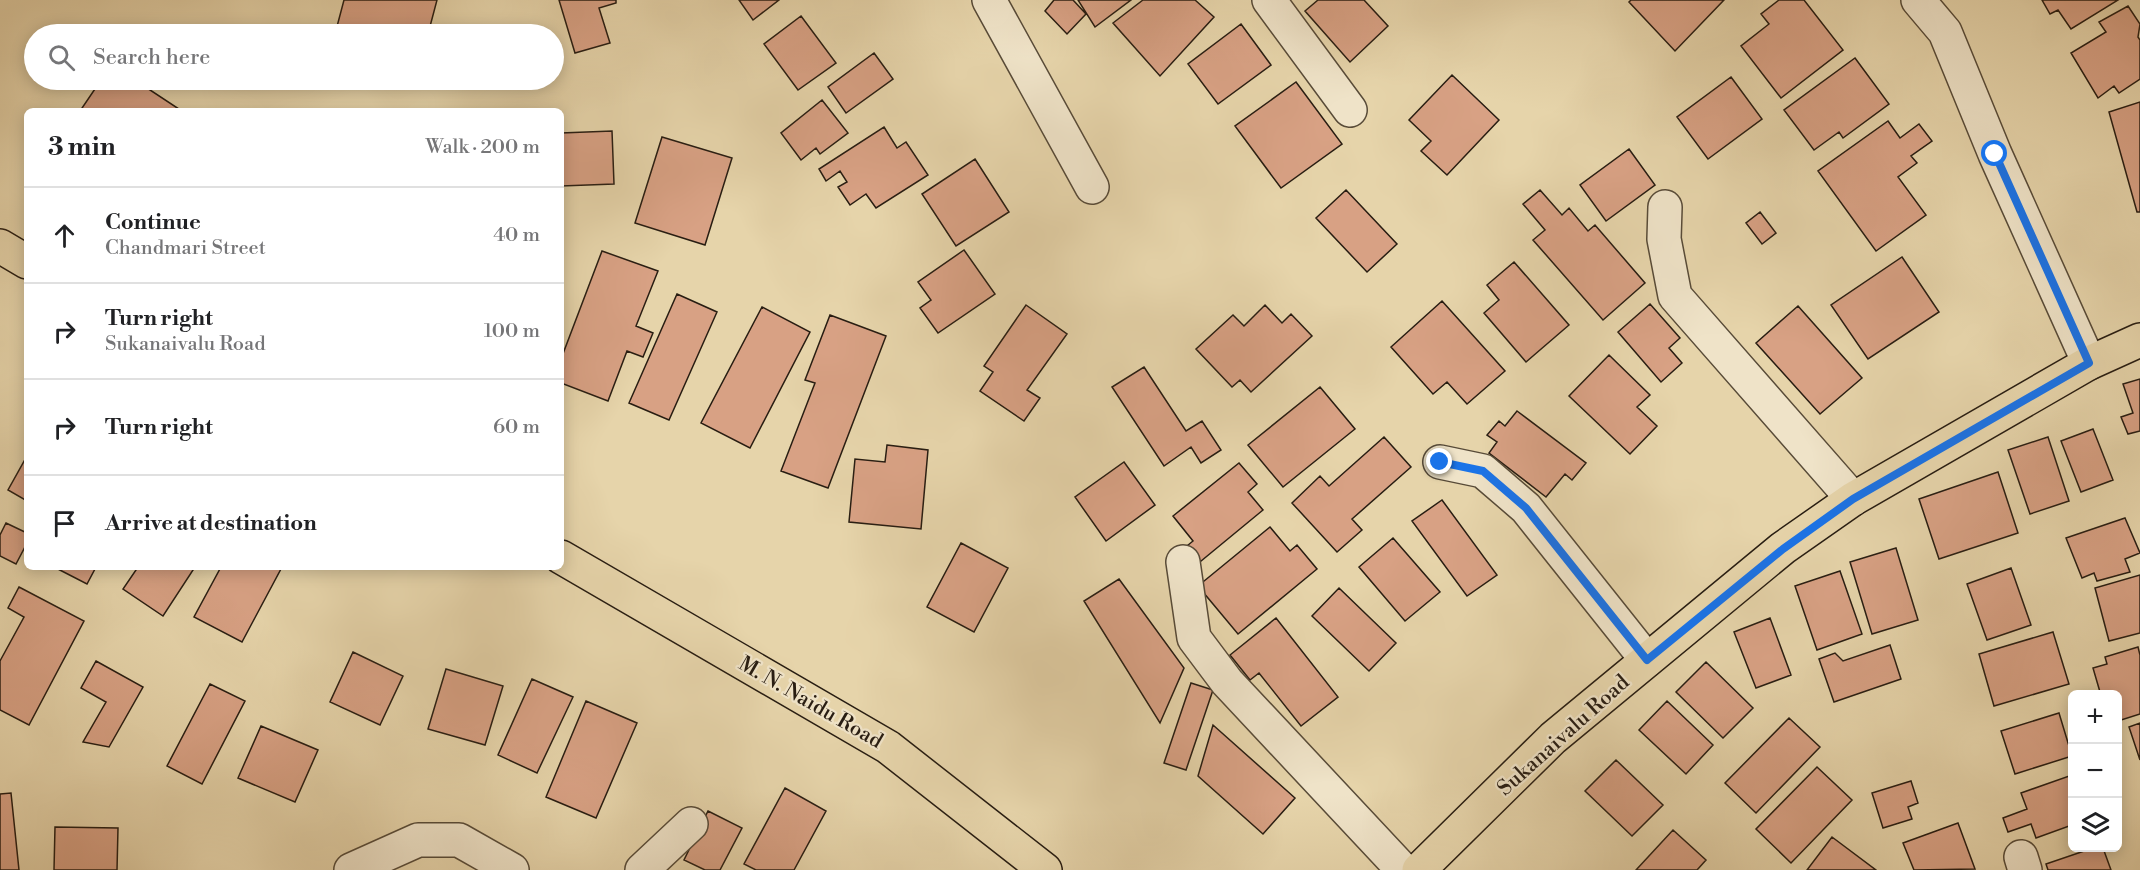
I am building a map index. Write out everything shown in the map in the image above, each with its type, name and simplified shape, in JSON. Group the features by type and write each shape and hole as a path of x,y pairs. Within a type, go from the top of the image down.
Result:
{"main road":[{"path":"0,246 24,260"},
{"name":"Sukanaivalu Road","path":"1419,870 1553,738 1783,549 1853,499 2089,363 2140,340"},
{"name":"M. N. Naidu Road","path":"564,559 888,747 1045,870"}],"street":[{"path":"989,0 1092,187"},
{"path":"1269,0 1350,110"},
{"path":"1918,0 1945,32 1995,154 2089,363"},
{"path":"1665,207 1664,239 1675,296 1853,499"},
{"path":"1440,462 1483,471 1526,508 1647,660"},
{"path":"1183,562 1194,638 1227,682 1403,870"},
{"path":"642,870 691,824"},
{"path":"351,870 418,840 459,840 512,870"}],"building":[{"path":"344,0 437,0 431,24 338,24"},
{"path":"559,0 616,0 616,3 599,8 610,43 575,53"},
{"path":"739,0 779,0 753,20"},
{"path":"1054,0 1073,0 1086,14 1067,34 1045,11"},
{"path":"1078,0 1131,0 1095,27"},
{"path":"1143,0 1195,0 1214,17 1160,76 1113,23"},
{"path":"1318,0 1364,0 1388,26 1350,62 1305,11"},
{"path":"1631,0 1724,0 1675,51 1629,2"},
{"path":"1779,0 1804,0 1843,50 1781,98 1741,46 1769,24 1761,14"},
{"path":"2042,0 2118,0 2071,29 2058,10 2050,14"},
{"path":"2128,6 2140,24 2138,37 2140,40 2140,79 2119,93 2114,86 2098,98 2071,53 2106,32 2099,22"},
{"path":"801,16 836,63 798,90 764,44"},
{"path":"1241,24 1271,65 1218,104 1188,64"},
{"path":"874,53 893,79 846,113 828,87"},
{"path":"1855,58 1889,104 1843,138 1839,132 1814,150 1784,110"},
{"path":"1452,75 1499,120 1447,175 1421,151 1431,141 1409,120"},
{"path":"1731,77 1762,119 1708,159 1677,117"},
{"path":"1296,82 1342,144 1281,188 1235,126"},
{"path":"94,90 150,90 177,108 82,108"},
{"path":"822,100 848,133 820,154 816,148 801,160 781,133"},
{"path":"2140,102 2140,212 2137,212 2109,112"},
{"path":"1888,121 1900,138 1919,124 1932,141 1911,156 1917,163 1898,177 1926,215 1876,251 1818,171"},
{"path":"884,127 897,148 906,142 928,175 876,208 866,194 850,205 838,187 847,182 840,171 826,181 819,169"},
{"path":"612,131 614,184 564,186 564,133"},
{"path":"662,137 732,158 705,245 635,223"},
{"path":"1629,149 1655,185 1606,221 1580,185"},
{"path":"975,159 1009,212 956,246 922,194"},
{"path":"1346,190 1397,244 1367,272 1316,218"},
{"path":"1540,190 1562,215 1569,208 1588,231 1595,225 1645,283 1603,320 1533,240 1545,230 1523,204"},
{"path":"1760,212 1776,233 1762,244 1746,223"},
{"path":"964,250 995,294 938,333 920,308 931,300 918,282"},
{"path":"602,251 658,271 636,326 653,333 643,357 627,351 608,401 564,384 564,351"},
{"path":"1902,257 1939,312 1868,359 1831,305"},
{"path":"1514,262 1569,325 1526,362 1484,313 1499,300 1487,285"},
{"path":"677,294 717,312 669,420 629,403"},
{"path":"1442,301 1505,371 1467,404 1447,382 1433,394 1391,347"},
{"path":"1650,304 1680,338 1669,348 1682,363 1661,382 1618,332"},
{"path":"1026,305 1067,334 1027,390 1040,398 1024,421 980,391 993,372 984,366"},
{"path":"1265,305 1282,323 1291,314 1312,336 1251,392 1240,380 1232,387 1196,349 1233,315 1244,326"},
{"path":"1798,306 1862,378 1820,414 1756,343"},
{"path":"762,307 810,332 750,448 701,423"},
{"path":"830,315 886,336 828,488 781,471 815,383 805,380"},
{"path":"1609,355 1650,395 1637,407 1657,426 1630,454 1569,396"},
{"path":"1144,367 1186,431 1202,421 1221,450 1201,463 1191,447 1164,466 1112,387"},
{"path":"2140,379 2140,431 2128,434 2121,417 2133,413 2123,384"},
{"path":"1320,387 1355,429 1283,487 1248,445"},
{"path":"1517,411 1586,463 1572,480 1565,474 1546,497 1489,453 1497,442 1487,435 1499,421 1505,426"},
{"path":"2093,429 2113,480 2081,492 2061,441"},
{"path":"1384,437 1411,467 1352,519 1362,530 1337,552 1292,503 1320,476 1329,486"},
{"path":"2048,437 2069,501 2030,514 2008,450"},
{"path":"887,445 928,450 921,529 849,522 855,459 885,462"},
{"path":"24,461 24,499 8,490"},
{"path":"1124,462 1155,505 1106,541 1075,497"},
{"path":"1239,463 1257,484 1248,492 1263,510 1195,566 1182,550 1193,541 1173,516"},
{"path":"1998,472 2018,533 1939,559 1919,499"},
{"path":"1442,500 1497,575 1467,596 1412,521"},
{"path":"2125,518 2140,553 2125,559 2130,572 2097,581 2094,573 2082,578 2066,538"},
{"path":"6,523 24,532 24,549 16,564 0,556 0,535"},
{"path":"1270,527 1290,551 1297,545 1317,569 1238,634 1198,586"},
{"path":"1393,538 1440,592 1405,621 1359,567"},
{"path":"961,543 1008,568 974,632 927,607"},
{"path":"1896,548 1918,620 1872,634 1850,562"},
{"path":"2011,568 2031,625 1987,640 1967,584"},
{"path":"60,570 94,570 87,584"},
{"path":"136,570 193,570 163,616 123,589"},
{"path":"219,570 280,570 242,642 194,617"},
{"path":"1840,571 1862,634 1817,650 1795,586"},
{"path":"2140,575 2140,633 2109,641 2095,588"},
{"path":"1119,579 1184,668 1160,723 1084,601"},
{"path":"19,587 84,621 29,725 0,710 0,661 24,617 8,608"},
{"path":"1339,588 1396,643 1369,671 1312,616"},
{"path":"1276,618 1338,697 1301,726 1259,673 1250,680 1230,655"},
{"path":"1770,618 1791,675 1756,688 1734,632"},
{"path":"2053,632 2069,684 1994,706 1979,654"},
{"path":"1890,645 1901,679 1834,702 1819,659 1835,653 1843,661"},
{"path":"2138,647 2140,714 2122,720 2122,690 2099,690 2093,668 2107,664 2105,657"},
{"path":"353,652 403,676 380,725 330,702"},
{"path":"96,661 143,687 109,747 83,742 106,702 81,688"},
{"path":"1706,662 1753,708 1723,738 1676,692"},
{"path":"446,669 503,686 485,745 428,729"},
{"path":"532,679 573,697 537,773 498,755"},
{"path":"1191,683 1213,690 1186,770 1164,763"},
{"path":"210,684 245,701 202,784 167,766"},
{"path":"586,701 637,723 596,818 546,797"},
{"path":"1667,701 1713,745 1686,774 1639,730"},
{"path":"2059,713 2068,743 2068,757 2015,774 2001,731"},
{"path":"1789,718 1820,747 1756,813 1725,783"},
{"path":"2140,723 2140,760 2129,727"},
{"path":"1213,725 1295,798 1263,834 1198,776"},
{"path":"261,726 318,750 295,802 238,778"},
{"path":"1616,760 1663,805 1632,836 1585,791"},
{"path":"1817,767 1852,800 1791,863 1756,829"},
{"path":"2068,776 2068,826 2036,838 2031,824 2008,832 2003,818 2027,809 2021,793"},
{"path":"1911,781 1918,803 1908,807 1912,819 1883,828 1872,793"},
{"path":"785,788 826,811 794,870 756,870 744,864"},
{"path":"11,793 19,870 0,870 0,794"},
{"path":"708,811 742,828 720,870 705,870 684,860"},
{"path":"1958,823 1975,869 1914,870 1903,843"},
{"path":"55,827 118,828 117,870 54,870"},
{"path":"1673,830 1706,860 1697,870 1636,870"},
{"path":"1832,837 1876,870 1807,870"},
{"path":"2081,852 2104,852 2111,870 2048,870 2046,864"}],"route":[{"path":"1440,462 1483,471 1526,508 1647,660 1783,549 1853,499 2089,363 1995,154"}]}
